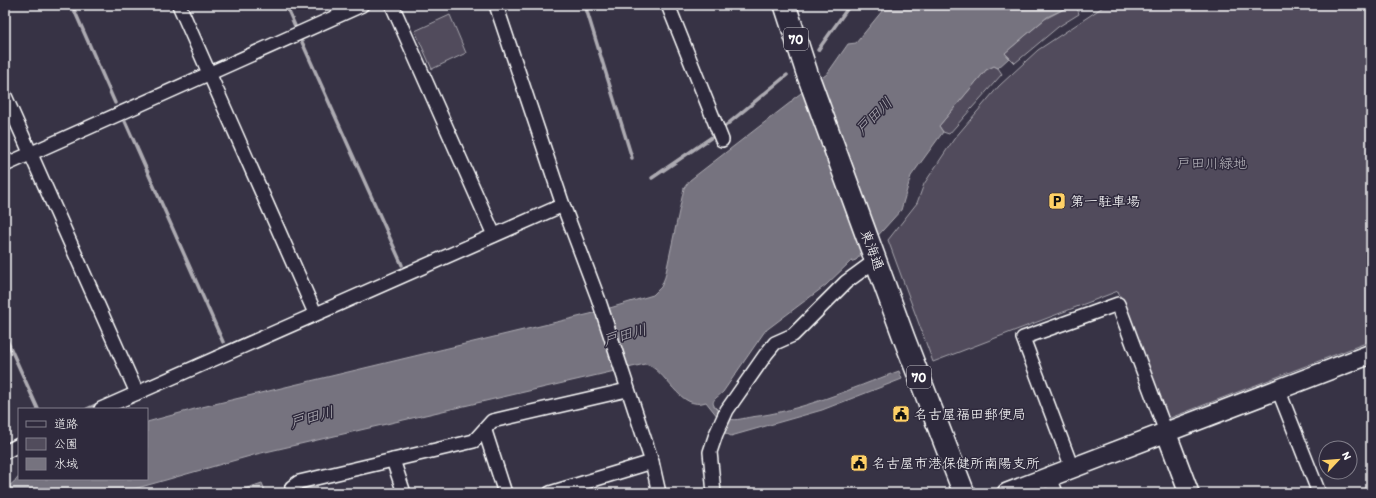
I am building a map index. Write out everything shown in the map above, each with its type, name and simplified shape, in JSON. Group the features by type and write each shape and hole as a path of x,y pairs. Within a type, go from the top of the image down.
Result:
{"main road":[{"name":"東海通","path":"785,5 807,73 904,338 964,493"}],"street":[{"path":"179,5 315,313"},
{"path":"5,165 210,75 362,5"},
{"path":"392,5 494,235"},
{"path":"496,5 563,205 599,302 652,462 659,493"},
{"path":"668,5 722,140"},
{"path":"5,96 137,393"},
{"path":"103,408 315,313 563,205"},
{"path":"714,493 710,452 723,419 775,343 793,335 846,282 876,260"},
{"path":"1072,468 1023,338 1118,304 1189,493"},
{"path":"1007,493 1053,485 1072,468 1371,354"},
{"path":"1278,389 1318,493"},
{"path":"294,493 292,487 298,482 474,441 492,422 627,390"},
{"path":"485,431 505,493"},
{"path":"5,452 18,446"},
{"path":"393,460 404,493"},
{"path":"550,493 652,462"}],"green space":[{"path":"1072,5 1077,8 1079,14 1058,27 1015,63 1005,53 1045,19"},
{"name":"戸田川緑地","path":"1106,5 1371,5 1371,341 1170,418 1166,415 1118,291 933,362 888,240 917,203 924,184 954,139 999,86 1038,50"},
{"path":"450,15 466,53 432,69 415,31"},
{"path":"994,66 998,68 1002,74 949,134 943,132 939,126 986,70"}],"water":[{"name":"戸田川","path":"887,5 1072,5 1047,17 1005,53 1009,58 998,68 994,66 986,70 939,126 943,132 911,176 901,210 856,260 850,262 826,285 765,331 723,392 714,400 713,404 726,417 732,420 737,420 807,405 899,371 902,379 822,410 731,436 723,432 725,426 706,402 696,403 688,401 673,388 660,373 653,367 645,364 257,454 120,493 5,493 5,490 18,478 18,480 148,480 148,422 202,407 590,314 653,295 661,287 665,277 684,188 690,180 827,74 848,44 856,43"},
{"path":"262,483 266,493 233,493"}],"waterway":[{"path":"72,5 115,103"},
{"path":"286,5 295,26"},
{"path":"585,5 632,158"},
{"path":"818,50 850,5"},
{"path":"302,42 402,265"},
{"path":"724,127 787,75"},
{"path":"125,121 223,342"},
{"path":"652,178 712,137"},
{"path":"5,336 38,408"},
{"path":"214,352 248,337"},
{"path":"89,408 100,403"}],"place":[{"name":"第一駐車場","path":"1057,201"},
{"name":"名古屋福田郵便局","path":"901,414"},
{"name":"名古屋市港保健所南陽支所","path":"859,463"}]}
